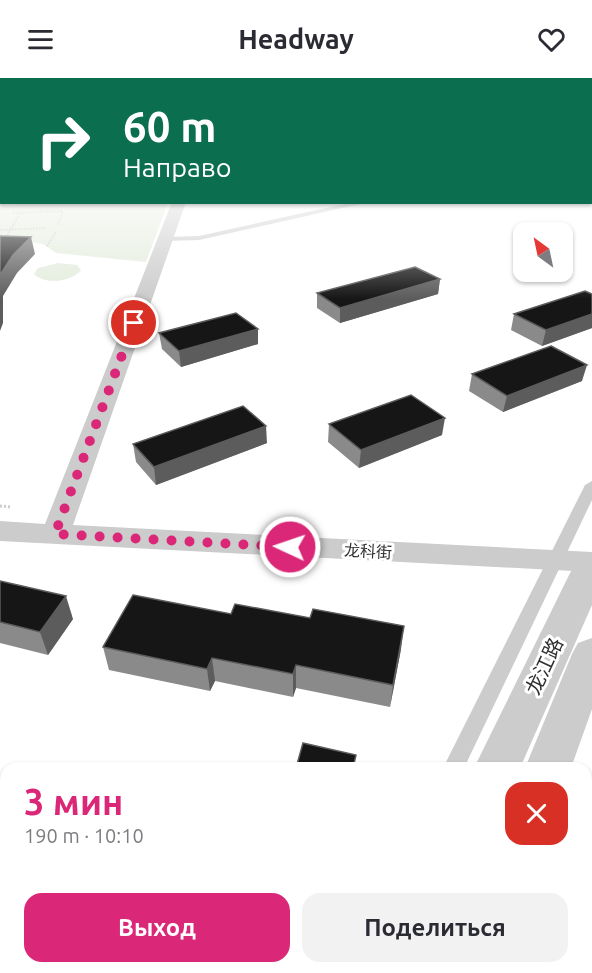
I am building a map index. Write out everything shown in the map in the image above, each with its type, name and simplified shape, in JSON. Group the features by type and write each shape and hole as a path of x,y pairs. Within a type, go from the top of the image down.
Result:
{"street":[{"path":"55,534 174,216"},
{"name":"龙科街","path":"0,531 592,563"},
{"name":"龙江路","path":"500,762 592,563"},
{"path":"550,762 592,654"}],"lane":[{"path":"166,239 199,238 302,216"},
{"path":"456,762 592,485"}],"path":[{"path":"6,238 19,216"},
{"path":"58,225 61,216"},
{"path":"0,230 46,228"},
{"path":"47,246 56,232"}],"green space":[{"path":"0,216 163,216 146,262 56,253 43,244 0,238"},
{"path":"58,263 77,265 81,270 71,277 58,281 45,280 34,274 38,268"}],"building":[{"path":"0,236 31,237 13,255 0,275"},
{"path":"415,267 440,279 340,308 317,293"},
{"path":"585,291 592,294 592,314 546,330 514,314"},
{"path":"236,313 258,329 179,351 159,333"},
{"path":"551,346 587,365 507,396 472,374"},
{"path":"411,395 445,418 361,450 329,424"},
{"path":"243,406 266,426 154,467 133,444"},
{"path":"0,581 66,596 40,632 0,622"},
{"path":"133,595 231,614 235,604 310,618 313,609 404,626 393,685 296,665 293,674 212,658 207,669 103,647"},
{"path":"303,743 356,755 354,762 298,762"}],"route":[{"path":"134,323 55,534 290,547"}]}
